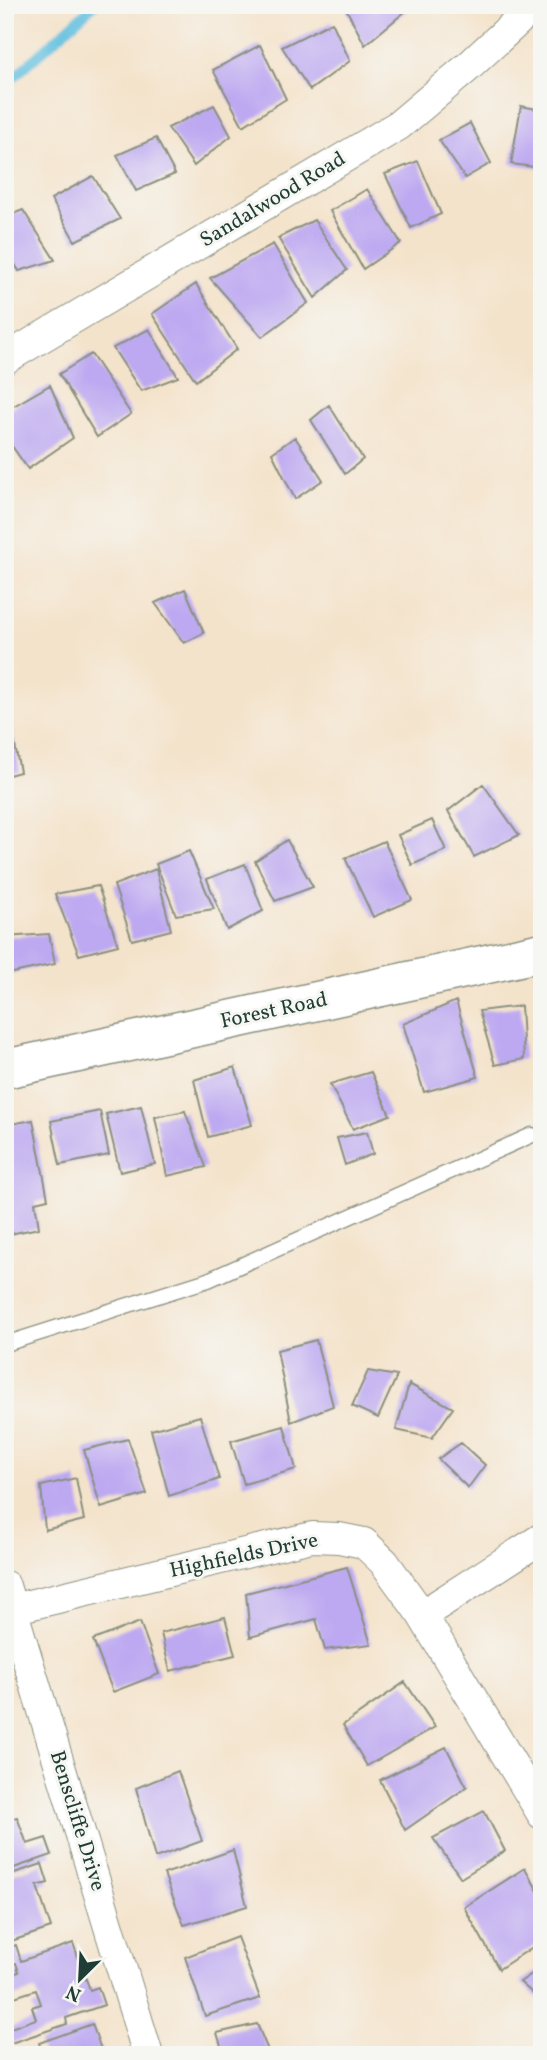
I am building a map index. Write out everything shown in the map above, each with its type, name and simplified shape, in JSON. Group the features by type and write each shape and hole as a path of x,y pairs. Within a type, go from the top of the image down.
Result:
{"street":[{"name":"Sandalwood Road","path":"5,359 399,125 530,16"},
{"name":"Forest Road","path":"5,1069 542,952"},
{"name":"Highfields Drive","path":"9,1598 312,1537 339,1538 364,1543 384,1562 422,1615 542,1814"},
{"path":"422,1615 542,1538"},
{"name":"Benscliffe Drive","path":"9,1598 148,2055"}],"lane":[{"path":"5,1345 208,1280 532,1135"}],"building":[{"path":"344,5 413,5 365,45"},
{"path":"332,22 350,61 310,90 282,47"},
{"path":"260,45 286,99 243,126 213,70"},
{"path":"214,105 231,136 194,166 168,128"},
{"path":"521,106 542,110 542,168 511,164"},
{"path":"470,123 491,163 465,178 439,140"},
{"path":"156,138 175,174 136,191 117,155"},
{"path":"418,161 441,214 411,228 385,174"},
{"path":"93,176 120,219 75,241 51,199"},
{"path":"367,189 401,243 363,269 330,211"},
{"path":"23,210 55,260 19,271 5,248 5,217"},
{"path":"314,220 347,270 315,298 278,238"},
{"path":"273,244 308,303 262,337 210,278"},
{"path":"196,284 237,349 196,381 152,314"},
{"path":"149,329 178,377 141,391 113,348"},
{"path":"91,354 131,414 97,437 59,374"},
{"path":"50,385 73,438 28,469 5,436 5,411"},
{"path":"329,405 363,459 345,474 311,420"},
{"path":"295,437 323,480 295,499 272,453"},
{"path":"185,589 204,633 184,643 155,603"},
{"path":"5,692 20,772 5,776"},
{"path":"483,784 519,835 474,857 448,811"},
{"path":"432,820 446,850 412,865 398,835"},
{"path":"287,840 313,887 275,901 255,861"},
{"path":"384,841 412,900 373,917 345,858"},
{"path":"189,851 214,909 176,915 156,864"},
{"path":"245,864 263,911 227,930 207,879"},
{"path":"156,869 171,930 132,940 114,885"},
{"path":"98,886 118,945 79,955 55,894"},
{"path":"49,934 55,964 8,974 5,964 5,937"},
{"path":"456,1001 478,1077 424,1092 403,1024"},
{"path":"521,1006 524,1059 495,1065 479,1011"},
{"path":"235,1067 252,1125 208,1137 194,1080"},
{"path":"371,1072 390,1115 353,1129 330,1084"},
{"path":"141,1106 155,1164 120,1172 106,1114"},
{"path":"100,1111 109,1155 60,1165 51,1121"},
{"path":"185,1111 206,1167 167,1176 155,1117"},
{"path":"33,1120 48,1199 35,1202 39,1228 5,1235 5,1125"},
{"path":"367,1132 373,1154 345,1165 337,1138"},
{"path":"316,1340 333,1406 291,1422 277,1350"},
{"path":"368,1371 397,1376 378,1418 352,1406"},
{"path":"409,1384 453,1408 432,1438 396,1430"},
{"path":"200,1416 219,1479 169,1496 151,1430"},
{"path":"284,1426 296,1469 244,1484 231,1441"},
{"path":"128,1439 147,1494 101,1508 84,1450"},
{"path":"461,1443 485,1465 468,1488 438,1459"},
{"path":"76,1478 84,1520 45,1530 41,1486"},
{"path":"347,1567 371,1644 325,1650 316,1619 250,1637 246,1593"},
{"path":"225,1617 235,1655 170,1671 161,1633"},
{"path":"140,1622 159,1674 113,1692 93,1640"},
{"path":"405,1682 435,1727 367,1766 343,1725"},
{"path":"446,1747 467,1787 405,1830 380,1780"},
{"path":"178,1771 202,1841 155,1858 136,1788"},
{"path":"484,1811 505,1851 461,1878 433,1838"},
{"path":"17,1817 27,1844 46,1838 52,1855 5,1871 5,1821"},
{"path":"233,1850 247,1906 184,1925 164,1874"},
{"path":"42,1864 48,1883 37,1886 51,1928 5,1943 5,1876"},
{"path":"525,1868 542,1898 542,1941 499,1969 464,1907"},
{"path":"237,1937 260,1998 205,2016 185,1957"},
{"path":"73,1943 90,1990 98,1987 104,2005 66,2018 67,2024 5,2045 5,2030 36,2019 32,2007 41,2004 36,1990 5,2000 5,1977 19,1972 16,1963 5,1967 5,1949 16,1945 21,1961"},
{"path":"542,1967 542,2002 520,1982"},
{"path":"92,2024 103,2055 43,2055 39,2043"},
{"path":"257,2024 270,2055 224,2055 217,2033"}],"waterway":[{"path":"5,85 94,5"}]}
